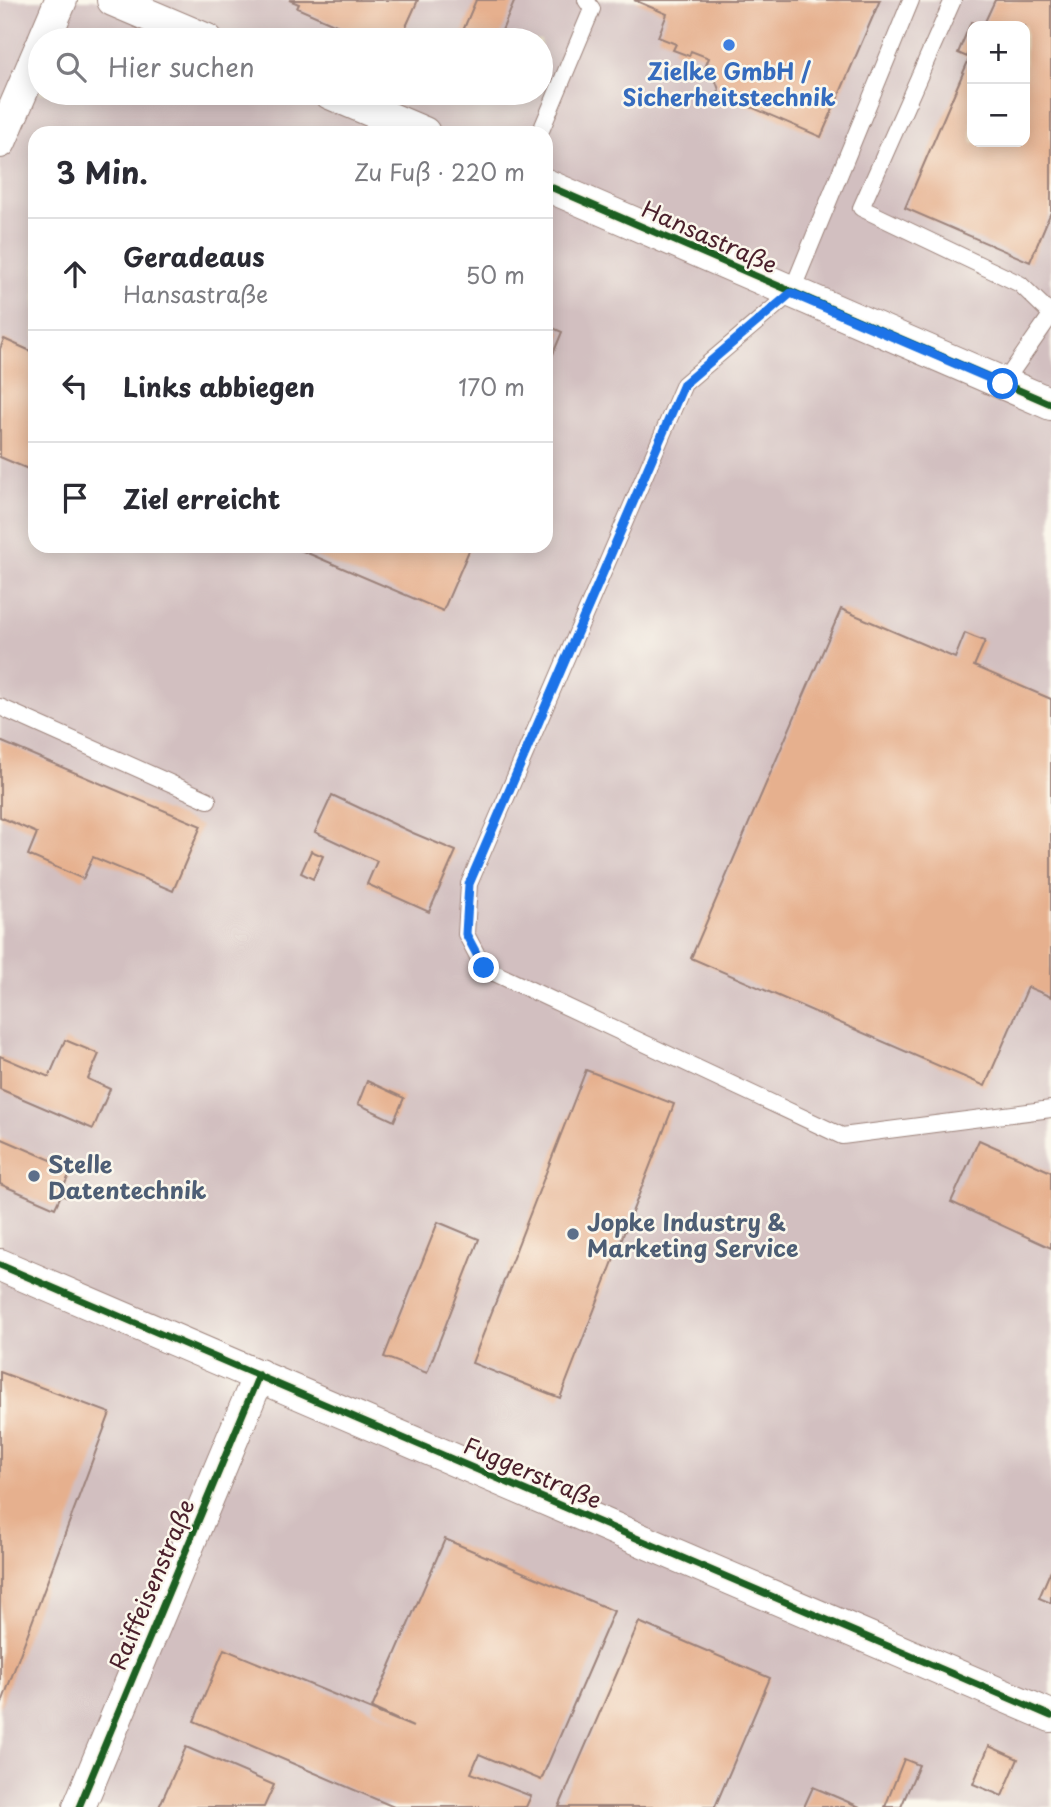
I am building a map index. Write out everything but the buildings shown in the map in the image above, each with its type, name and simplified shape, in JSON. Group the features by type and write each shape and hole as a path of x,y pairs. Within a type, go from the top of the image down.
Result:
{"street":[{"path":"49,28 61,0"},
{"path":"113,0 179,28"},
{"path":"0,142 28,77"},
{"path":"358,105 408,126"},
{"name":"Hansastraße","path":"553,189 1051,404"},
{"name":"Fuggerstraße","path":"0,1265 1051,1716"},
{"name":"Raiffeisenstraße","path":"79,1807 259,1375"}],"lane":[{"path":"553,102 592,9 586,0"},
{"path":"911,0 791,293 684,384 469,884 466,934 484,968 842,1136 1051,1109"},
{"path":"953,0 861,208 1020,284 1051,315 1003,384"},
{"path":"543,126 552,105"},
{"path":"0,708 208,800"}],"shaded area":[{"path":"0,0 1051,0 1051,1807 0,1807"}],"cycle path":[{"path":"553,188 1051,404"},
{"path":"0,1265 1051,1716"},
{"path":"79,1807 259,1375"}],"place":[{"name":"Zielke GmbH / Sicherheitstechnik","path":"729,45"},
{"name":"Stelle Datentechnik","path":"34,1176"},
{"name":"Jopke Industry & Marketing Service","path":"573,1234"}],"route":[{"path":"484,968 466,934 469,884 684,384 791,293 1003,384"}]}
